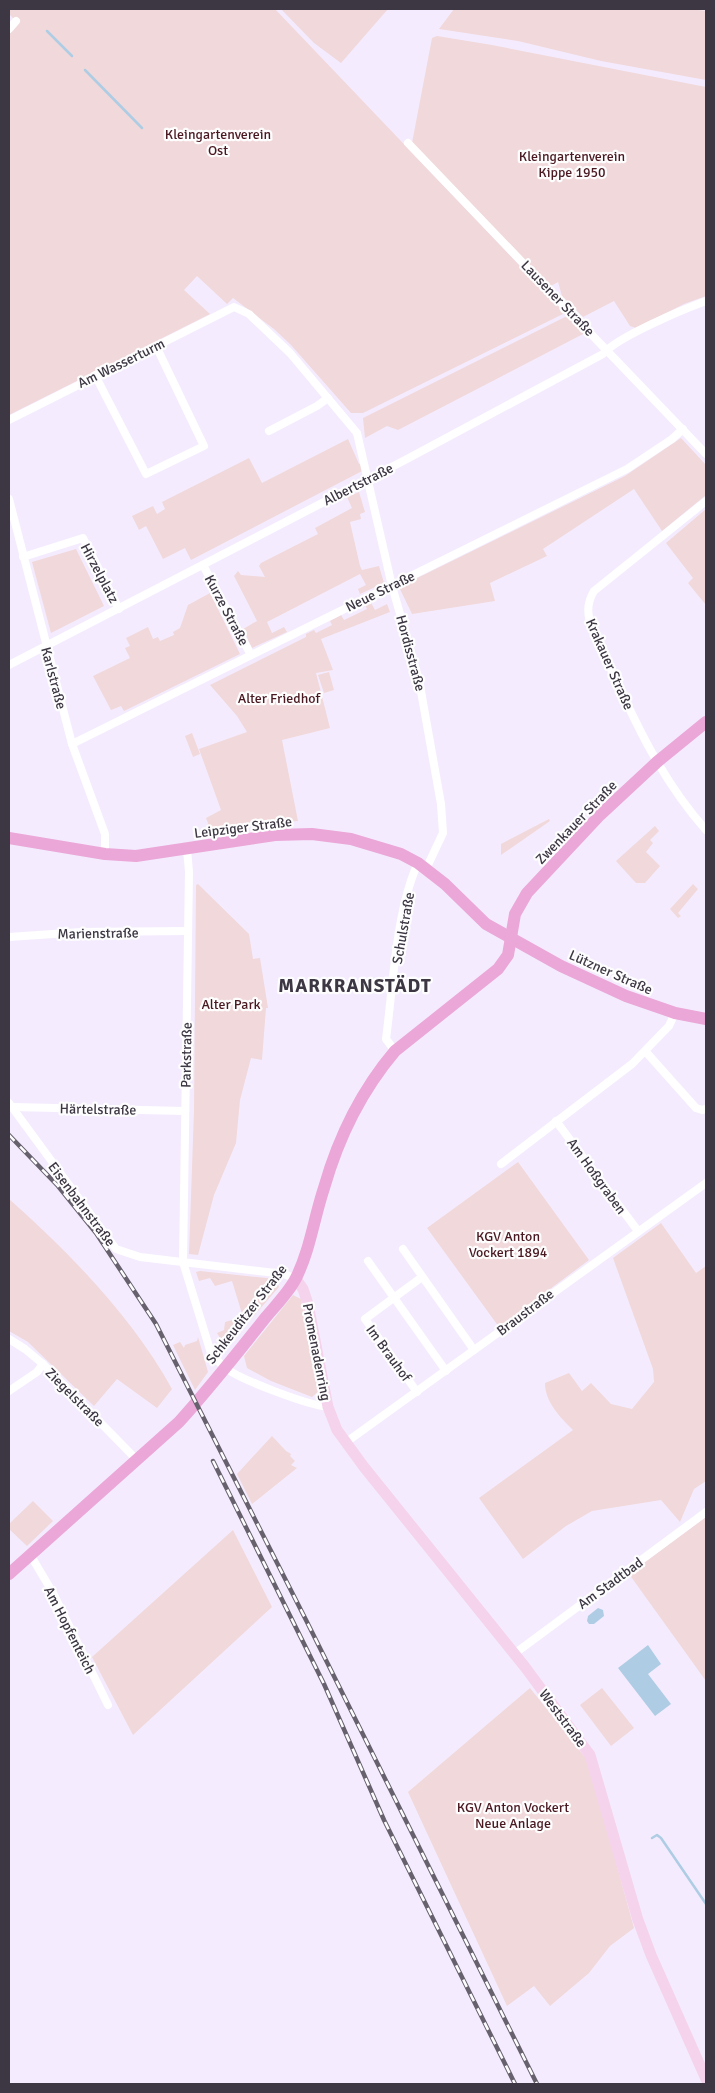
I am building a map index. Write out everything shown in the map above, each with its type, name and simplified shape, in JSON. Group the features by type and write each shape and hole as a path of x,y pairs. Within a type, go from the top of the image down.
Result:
{"main road":[{"name":"Zwenkauer Straße","path":"510,938 515,914 527,893 600,815 657,762 706,722"},
{"name":"Leipziger Straße","path":"9,838 105,854 136,856 275,835 312,834 351,839 401,854 422,866 486,924 510,938"},
{"name":"Lützner Straße","path":"510,938 602,987 675,1013 706,1019"},
{"name":"Schkeuditzer Straße","path":"9,1574 179,1422 201,1398 224,1367 296,1280 307,1249 324,1187 340,1144 356,1108 381,1067 395,1051 498,969 508,955 510,938"},
{"name":"Promenadenring","path":"296,1280 303,1289 308,1304 328,1407"},
{"name":"Weststraße","path":"328,1407 337,1430 346,1443 514,1654 590,1755 638,1920 659,1973 706,2079"}],"street":[{"path":"9,29 16,21"},
{"name":"Lausener Straße","path":"408,144 706,454"},
{"name":"Albertstraße","path":"9,665 563,376 646,328 706,301"},
{"name":"Am Wasserturm","path":"9,420 95,375 234,307"},
{"name":"Hordisstraße","path":"234,307 248,314 285,349 357,433 392,586 418,673 441,804 443,833 422,866"},
{"path":"95,375 146,474 207,444 156,346"},
{"path":"269,431 317,406 328,398"},
{"name":"Neue Straße","path":"72,744 627,469 683,430"},
{"name":"Karlstraße","path":"9,499 22,557 72,744 105,834 105,854"},
{"name":"Krakauer Straße","path":"706,501 594,591 589,599 588,613 601,646 657,762 675,791 706,830"},
{"name":"Hirzelplatz","path":"22,557 83,538 119,609"},
{"name":"Kurze Straße","path":"203,565 251,655"},
{"name":"Parkstraße","path":"182,1262 189,872 187,849"},
{"name":"Schulstraße","path":"395,1051 386,1039 400,927 413,874 422,866"},
{"name":"Marienstraße","path":"9,937 82,932 187,931"},
{"path":"501,1164 646,1052 669,1026 675,1013"},
{"path":"646,1052 696,1108 706,1109"},
{"name":"Härtelstraße","path":"10,1105 185,1110"},
{"name":"Eisenbahnstraße","path":"10,1105 116,1250 140,1257 182,1262"},
{"name":"Am Hoßgraben","path":"556,1121 638,1232"},
{"name":"Braustraße","path":"346,1443 706,1183"},
{"path":"403,1249 474,1350"},
{"path":"368,1261 446,1371"},
{"path":"182,1262 284,1274 296,1280"},
{"name":"Promenadenring","path":"182,1262 211,1352 224,1367 268,1388 307,1402 328,1407"},
{"name":"Im Brauhof","path":"417,1392 365,1318 422,1277"},
{"name":"Ziegelstraße","path":"9,1340 25,1349 43,1364 137,1460"},
{"path":"9,1380 12,1389 37,1372 43,1364"},
{"name":"Am Stadtbad","path":"514,1654 706,1512"},
{"name":"Am Hopfenteich","path":"31,1556 53,1593 108,1705"}],"green space":[{"name":"Kleingartenverein Ost","path":"9,9 275,9 565,313 363,413 351,413 291,345 274,329 233,298 227,304 197,276 184,290 210,314 9,415 9,33 18,23 9,14"},
{"path":"281,9 388,9 341,63 314,43"},
{"path":"454,9 691,9 706,11 706,80 601,61 518,41 439,29"},
{"name":"Kleingartenverein Kippe 1950","path":"437,36 706,87 706,296 684,304 636,328 630,326 614,301 583,317 562,296 558,282 551,286 548,282 546,283 412,143 432,38"},
{"path":"567,316 585,333 398,430 387,426 365,438 363,418"},
{"path":"681,438 706,465 706,495 662,531 634,489 543,549 547,556 490,583 495,601 412,614 399,587 625,476"},
{"path":"348,439 359,464 364,463 366,469 191,560 185,548 163,559 146,526 139,530 132,516 153,506 157,514 165,509 162,502 249,458 262,483"},
{"path":"359,492 365,512 360,514 361,519 350,522 360,566 362,570 379,566 384,583 360,594 358,589 366,585 360,574 267,622 272,633 284,627 287,632 252,648 243,629 257,621 234,576 238,571 241,575 265,577 259,566 261,563 318,534 315,528 352,508 347,497"},
{"path":"706,509 706,605 688,583 693,578 666,543"},
{"path":"76,549 104,606 51,633 32,562"},
{"path":"210,593 240,654 124,711 121,706 111,710 93,676 130,658 125,648 130,646 126,638 148,627 153,639 158,637 160,641 174,635 173,632 180,628 188,605"},
{"name":"Alter Friedhof","path":"370,601 375,610 387,604 390,612 321,639 333,670 316,673 330,728 282,740 298,821 242,826 205,836 208,823 206,818 221,810 199,749 247,732 237,716 210,685 306,637 306,634 314,630 316,633 332,625 330,621 341,615 344,620 367,609 365,604"},
{"path":"329,672 334,690 324,693 318,675"},
{"path":"192,733 200,754 193,757 185,736"},
{"path":"549,819 550,821 501,855 501,844"},
{"path":"655,826 659,831 650,840 653,843 646,852 660,866 645,883 636,883 616,861"},
{"name":"Alter Park","path":"198,884 249,934 253,959 260,958 268,1008 266,1008 262,1060 251,1058 240,1100 236,1143 214,1195 198,1255 189,1254 194,1110 196,885"},
{"path":"693,884 698,889 678,913 681,916 678,918 670,909"},
{"name":"KGV Anton Vockert 1894","path":"518,1162 589,1260 499,1327 427,1228"},
{"path":"9,1199 77,1264 139,1337 172,1389 157,1408 117,1379 94,1406 28,1342 9,1331"},
{"path":"661,1223 696,1273 706,1266 706,1481 694,1489 680,1522 661,1500 592,1511 566,1526 523,1559 479,1498 573,1430 550,1403 545,1383 569,1373 582,1391 591,1383 611,1404 632,1409 654,1382 653,1369 613,1258"},
{"path":"196,1272 276,1279 279,1287 226,1348 217,1333 224,1330 225,1322 243,1317 232,1281 215,1286 210,1278 199,1281"},
{"path":"293,1295 301,1299 320,1390 312,1397 271,1381 247,1368 244,1356"},
{"path":"198,1337 208,1372 195,1390 173,1345 180,1342 184,1348 185,1345 197,1341"},
{"path":"272,1436 291,1454 290,1456 295,1461 291,1465 297,1468 252,1504 237,1474"},
{"path":"33,1501 53,1521 27,1546 9,1529 9,1524"},
{"path":"706,1517 706,1681 629,1574"},
{"path":"233,1530 272,1607 133,1735 92,1657"},
{"name":"KGV Anton Vockert Neue Anlage","path":"530,1688 588,1761 634,1928 610,1946 589,1973 550,2006 534,1986 507,2006 408,1792"},
{"path":"602,1688 634,1728 611,1746 580,1705"}],"water":[{"path":"598,1608 603,1610 604,1616 594,1624 589,1624 587,1621 588,1616"},
{"path":"648,1645 661,1664 648,1674 671,1704 655,1716 618,1668"}],"waterway":[{"path":"47,31 72,56"},
{"path":"85,70 142,128"},
{"path":"652,1838 657,1835 661,1838 706,1904"}],"railway":[{"path":"9,1135 58,1186 96,1233 156,1324 537,2084"},
{"path":"213,1461 324,1684 384,1820 515,2084"}],"district":[{"name":"MARKRANSTÄDT","path":"355,985"}]}
